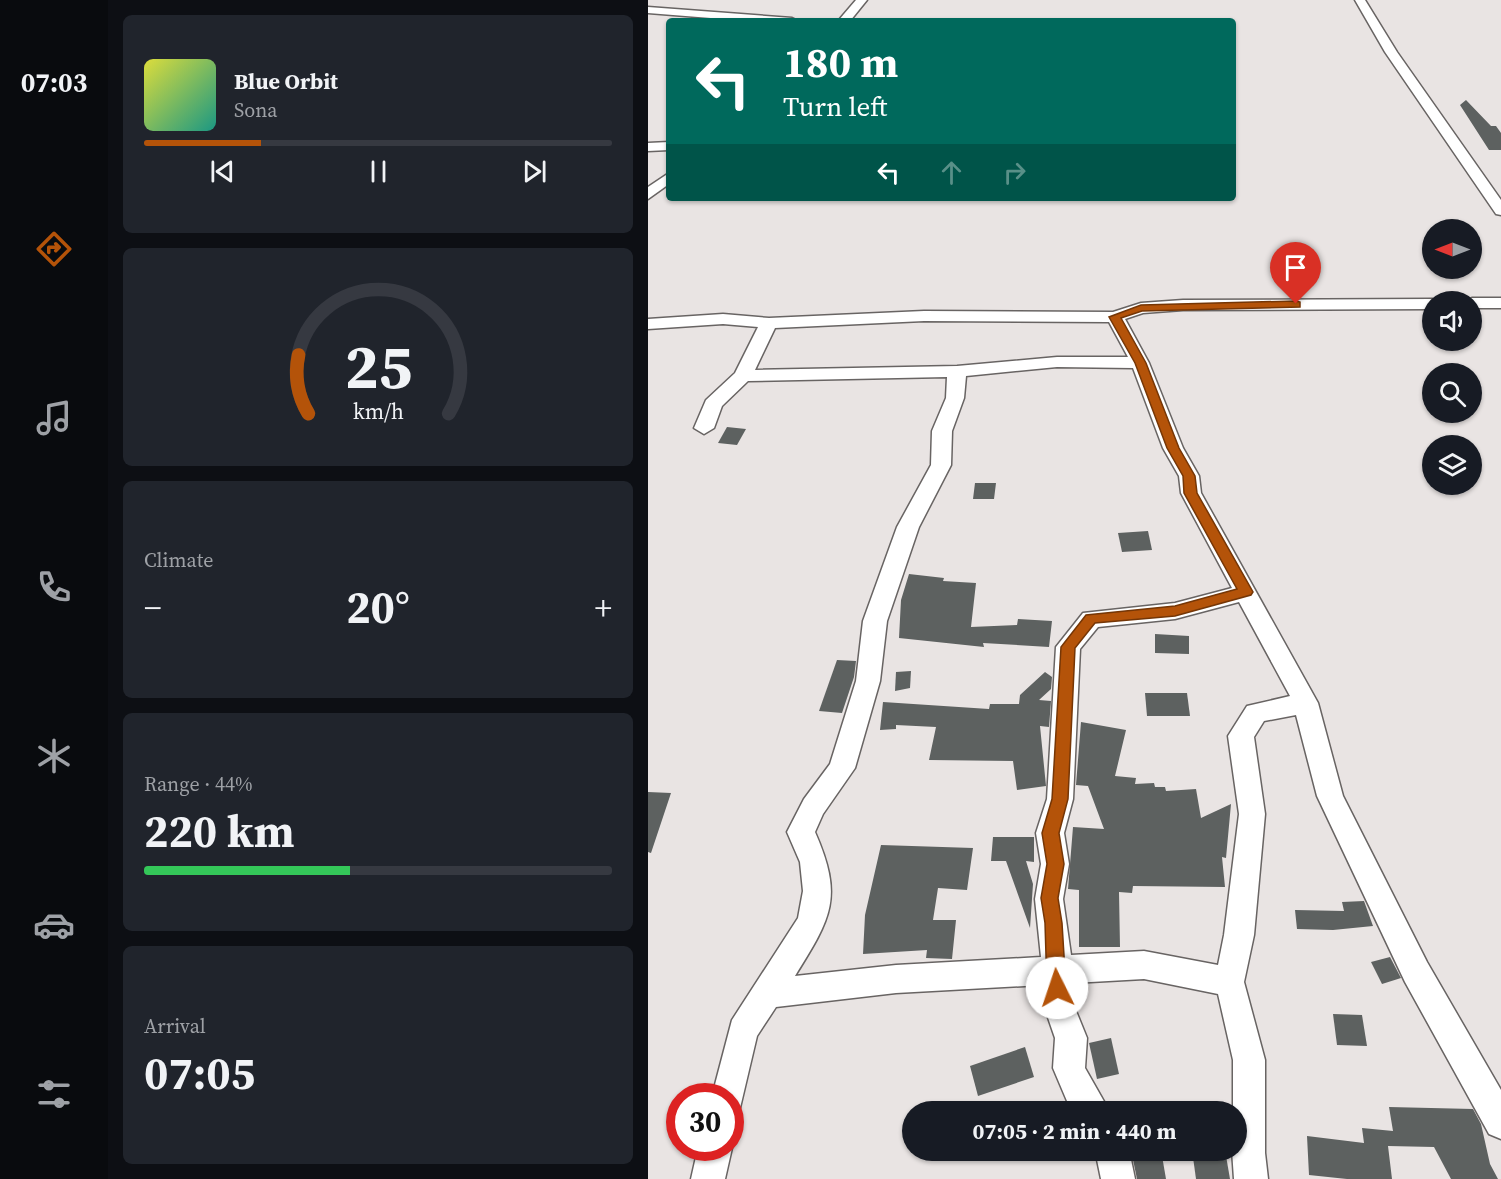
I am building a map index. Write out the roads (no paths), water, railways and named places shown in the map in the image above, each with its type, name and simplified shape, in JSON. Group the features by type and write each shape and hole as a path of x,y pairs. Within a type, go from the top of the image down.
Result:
{"street":[{"path":"654,9 671,0"},
{"path":"847,18 862,0"},
{"path":"1360,0 1391,52 1501,211"},
{"path":"654,9 758,18"},
{"path":"648,147 666,146"},
{"path":"648,195 666,180"},
{"path":"648,324 723,319 769,323 924,315 1115,317 1141,308 1183,305 1422,303"},
{"path":"1482,303 1501,303"},
{"path":"1115,317 1140,363 1173,448 1189,476 1191,493 1306,703 1330,796 1416,972 1501,1122"},
{"path":"704,428 713,404 742,375 769,323"},
{"path":"742,375 957,371 1057,362 1140,363"},
{"path":"731,1083 743,1031 812,922 818,891 814,862 801,832 813,807 842,768 868,681 875,621 908,527 941,465 942,431 955,398 957,371"},
{"path":"1086,1101 1078,1090 1069,1068 1071,1038 1059,1006 1055,970 1054,923 1049,898 1055,864 1050,833 1060,799 1068,647 1091,619 1175,611 1246,592"},
{"path":"1251,1179 1248,1052 1228,982 1239,935 1252,814 1241,736 1256,713 1306,703"},
{"path":"769,993 896,978 1144,965 1228,982"},
{"path":"708,1179 712,1161"},
{"path":"1114,1161 1118,1179"}]}
